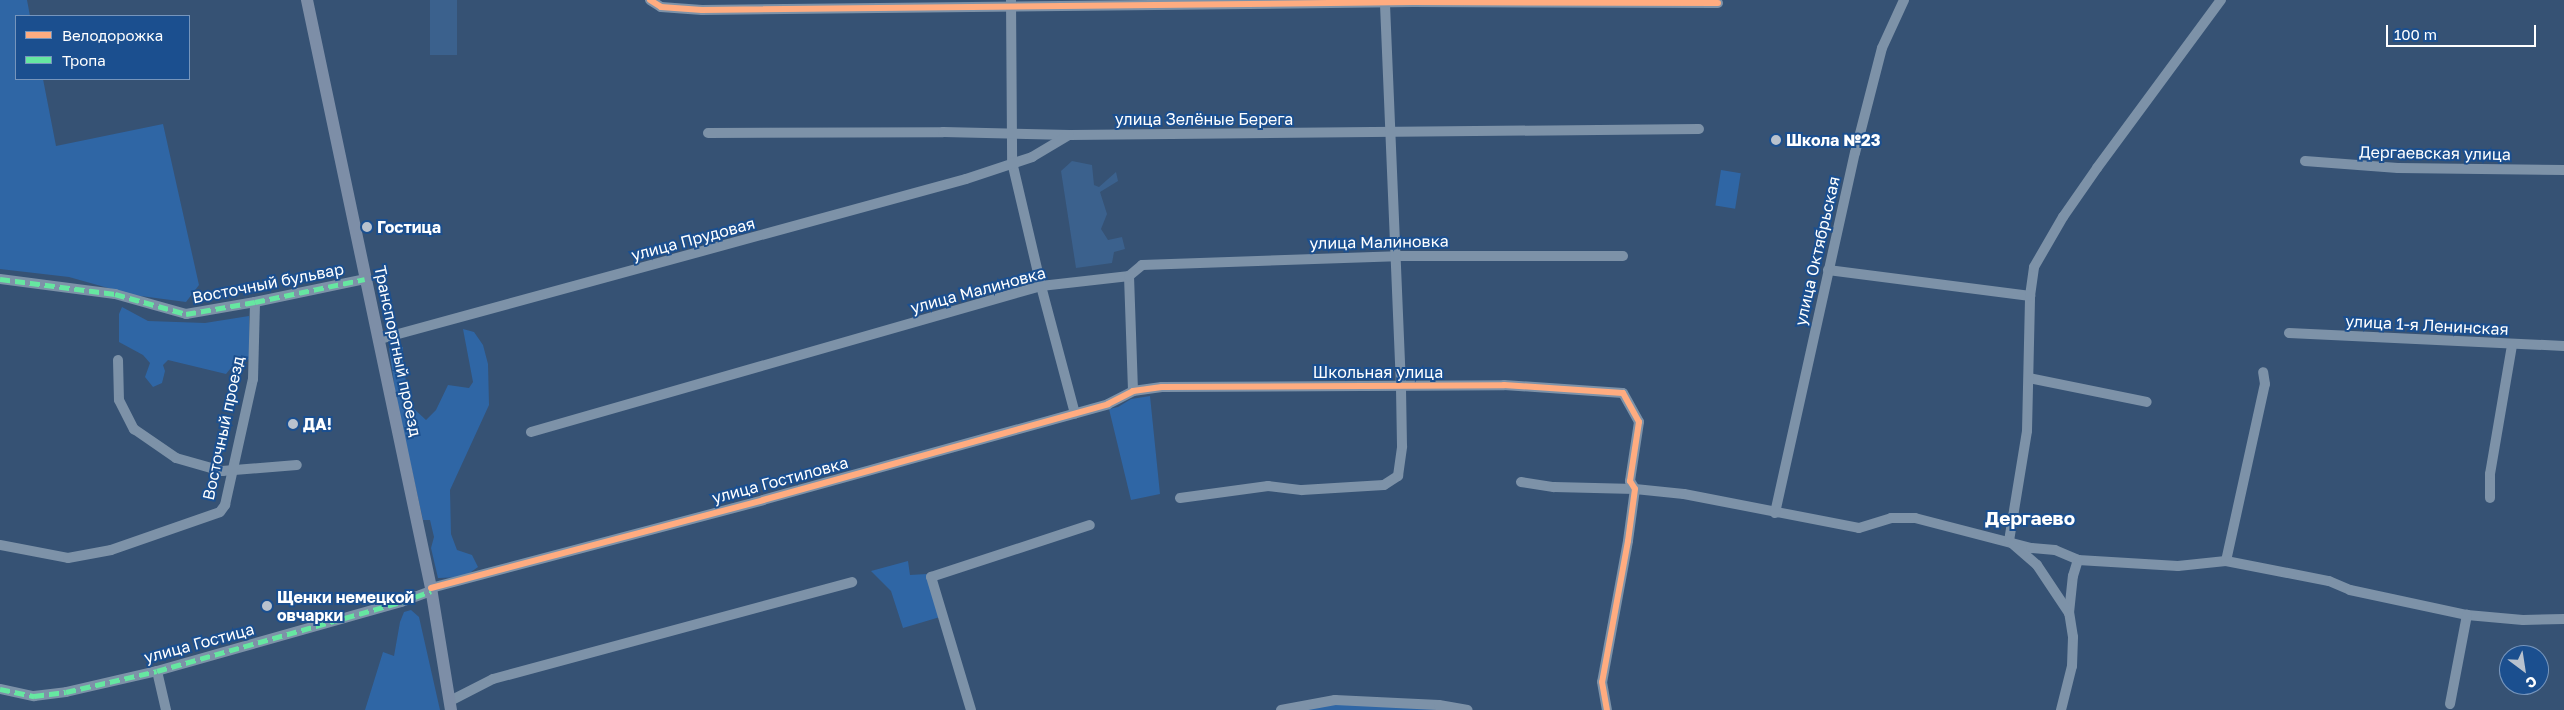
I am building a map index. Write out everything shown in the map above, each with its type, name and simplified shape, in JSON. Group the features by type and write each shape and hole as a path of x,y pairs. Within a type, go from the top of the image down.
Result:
{"main road":[{"name":"Транспортный проезд","path":"307,0 365,279 380,339 431,589 450,706"}],"street":[{"path":"650,0 661,7 702,10 1011,3 1385,1 1718,3"},
{"name":"улица Октябрьская","path":"1775,513 1828,270 1882,48 1904,0"},
{"path":"2008,541 2010,519 2027,432 2030,296 2034,267 2063,217 2221,0"},
{"path":"1180,498 1268,486 1302,490 1389,483 1398,476 1402,446 1401,386 1397,335 1392,132 1385,1"},
{"path":"1011,3 1012,162 1041,286 1075,414"},
{"name":"улица Зелёные Берега","path":"708,134 943,132 1070,135 1699,129"},
{"name":"улица Прудовая","path":"380,339 957,182 1012,162 1032,157 1070,135"},
{"name":"Дергаевская улица","path":"2305,162 2398,168 2564,170"},
{"name":"улица Малиновка","path":"531,432 1041,286 1129,276 1142,265 1396,256 1623,256"},
{"path":"1828,270 2030,296"},
{"path":"1129,276 1133,391"},
{"name":"Восточный бульвар","path":"0,279 115,294 186,314 256,302 365,279"},
{"name":"Восточный проезд","path":"0,545 68,558 111,550 220,512 225,505 253,379 256,302"},
{"name":"улица 1-я Ленинская","path":"2288,333 2564,346"},
{"path":"2490,498 2490,474 2512,345"},
{"path":"118,360 119,400 134,429 176,458 222,471 297,465"},
{"path":"2226,561 2265,384 2263,372"},
{"path":"2029,378 2147,402"},
{"name":"Школьная улица","path":"1133,391 1162,387 1504,385 1622,393 1639,422 1630,481 1635,489"},
{"name":"улица Гостиловка","path":"431,589 1075,414 1108,404 1133,391"},
{"path":"1521,482 1554,487 1635,489 1684,494 1858,528 1891,518 1915,518 2031,548 2055,550 2078,560 2178,566 2226,561 2329,581 2350,590 2467,615 2523,620 2564,619"},
{"path":"1607,710 1602,682 1620,590 1635,489"},
{"path":"971,710 931,577 1090,525"},
{"path":"2008,541 2037,565 2069,613"},
{"path":"2061,710 2072,666 2073,637 2069,613 2073,576 2078,560"},
{"path":"450,706 493,679 852,582"},
{"name":"улица Гостица","path":"0,689 34,696 58,693 157,671 392,605 431,589"},
{"path":"2450,704 2467,615"},
{"path":"157,671 166,710"},
{"path":"1281,710 1336,700 1439,705 1468,710"}],"shaded area":[{"path":"0,0 27,0 30,15 15,15 15,80 43,80 56,146 163,124 199,285 186,302 133,295 69,277 0,269"},
{"path":"430,0 457,0 457,55 430,55"},
{"path":"1072,161 1092,165 1094,185 1099,187 1116,172 1118,181 1100,192 1107,214 1101,229 1108,240 1122,237 1125,249 1114,252 1112,263 1076,268 1061,171"},
{"path":"1721,170 1741,173 1735,209 1715,206"},
{"path":"122,307 148,321 205,323 249,316 250,359 235,363 226,374 168,360 163,365 165,371 162,383 153,387 145,377 150,363 143,355 119,342 119,314"},
{"path":"463,329 474,332 483,345 488,364 489,405 450,490 451,534 457,550 472,555 478,567 464,577 438,578 431,548 434,537 430,520 423,520 397,404 389,348 403,347 403,366 411,406 426,420 436,410 448,385 469,388 473,382"},
{"path":"1150,396 1160,494 1131,500 1109,409 1118,407 1131,399"},
{"path":"908,561 910,575 927,574 940,617 903,628 891,591 871,571"},
{"path":"411,610 419,617 440,710 365,710 383,652 394,656 400,622 404,612"},
{"path":"1340,703 1447,710 1303,710"}],"marked path":[{"path":"0,279 115,294 186,314 365,279"},
{"path":"0,689 34,696 66,692 157,671 401,602 431,591"}],"cycle path":[{"path":"650,0 661,7 702,10 1413,2 1718,3"},
{"path":"431,588 763,500 1108,404 1133,391 1162,387 1504,385 1623,393 1639,422 1630,481 1635,489 1628,541 1602,682 1607,710"}],"place":[{"name":"Школа №23","path":"1776,140"},
{"name":"Гостица","path":"367,227"},
{"name":"ДА!","path":"293,424"},
{"name":"Щенки немецкой овчарки","path":"267,606"}],"district":[{"name":"Дергаево","path":"2030,518"}]}
